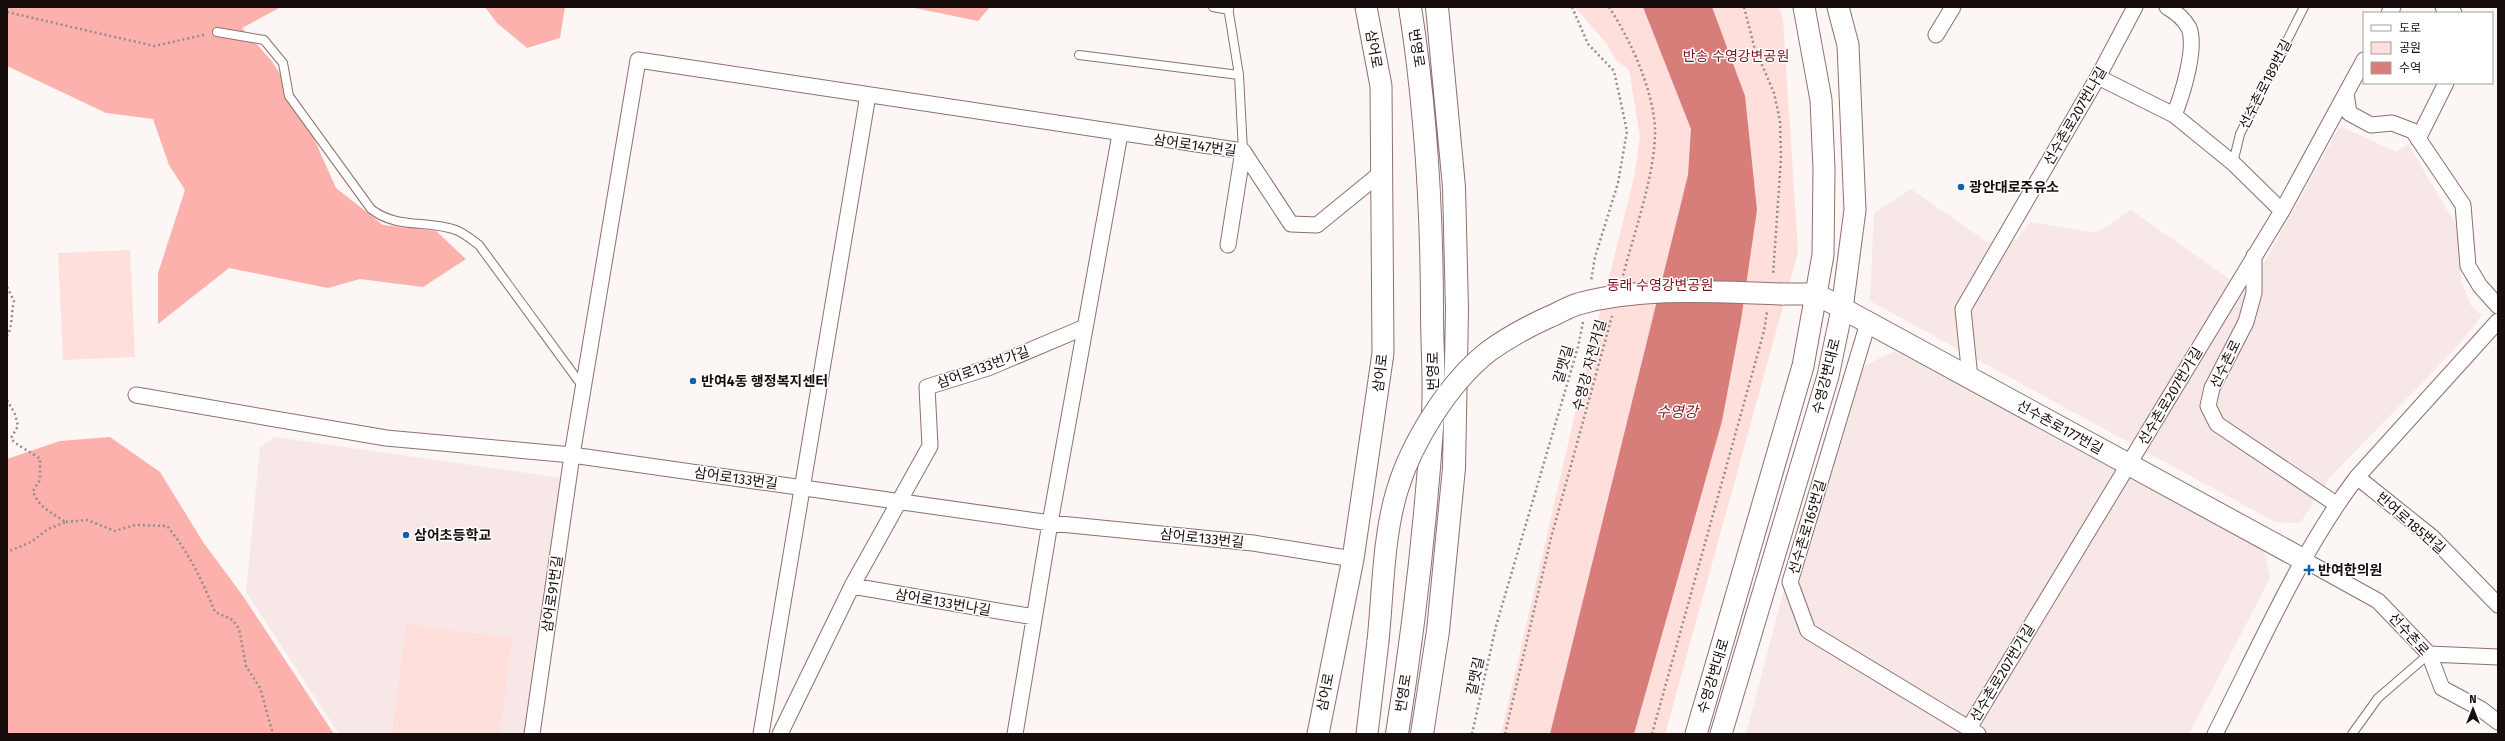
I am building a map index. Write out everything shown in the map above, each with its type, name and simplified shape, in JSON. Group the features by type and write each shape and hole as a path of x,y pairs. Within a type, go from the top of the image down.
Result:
{"highway":[{"name":"번영로","path":"1397,734 1423,534 1433,411 1432,246 1421,78 1410,7"},
{"name":"번영로","path":"1422,734 1438,631 1454,468 1457,310 1454,187 1437,7"}],"main road":[{"name":"삼어로","path":"1318,734 1354,559 1383,353 1381,86 1366,7"},
{"name":"수영강변대로","path":"1696,734 1763,510 1803,366 1823,256 1824,169 1821,100 1804,7"},
{"name":"수영강변대로","path":"1721,734 1828,376 1842,308 1855,210 1848,45 1838,7"},
{"path":"1367,734 1389,535 1397,491 1418,440 1447,394 1489,351 1536,323 1578,304 1637,294 1777,287 1816,294"},
{"name":"선수촌로177번길","path":"1816,294 2304,560"}],"street":[{"path":"1936,35 1953,7"},
{"name":"선수촌로207번나길","path":"1970,378 1963,309 2098,77 2135,7"},
{"path":"2167,7 2177,13 2189,28 2192,44 2181,100 2174,115"},
{"path":"2443,7 2452,12"},
{"name":"삼어로91번길","path":"532,734 572,455 638,60 868,95"},
{"name":"선수촌로207번가길","path":"1974,731 2128,464 2282,211 2363,62"},
{"path":"2098,77 2174,115 2233,163 2282,211"},
{"path":"2418,138 2445,84"},
{"path":"2346,93 2349,113 2371,125 2392,123 2413,131 2418,138 2463,205 2468,266 2480,286 2498,306"},
{"name":"삼어로147번길","path":"868,95 1120,134 1243,151 1292,224 1317,225 1382,172"},
{"path":"761,734 868,95"},
{"path":"1015,734 1050,523 1120,134"},
{"path":"1228,245 1243,151"},
{"name":"선수촌로","path":"2254,256 2254,293 2246,322 2212,388 2208,406 2217,424 2336,504"},
{"path":"2215,734 2304,560 2336,504 2357,477 2498,321"},
{"name":"선수촌로165번길","path":"1868,323 1790,582 1808,631 1974,731"},
{"name":"삼어로133번가길","path":"899,501 930,446 927,387 988,368 1085,327"},
{"name":"삼어로133번길","path":"136,395 386,438 572,455 1050,523 1253,543 1354,559"},
{"name":"반여로185번길","path":"2357,477 2432,537 2498,605"},
{"path":"780,734 852,586 899,501"},
{"name":"선수촌로","path":"2304,560 2378,601 2429,654 2442,688 2481,709 2498,722"},
{"name":"삼어로133번나길","path":"852,586 1034,617"},
{"path":"2429,654 2498,657"}],"lane":[{"path":"1213,7 1228,8 1239,75 1243,151"},
{"name":"선수촌로189번길","path":"2233,163 2240,134 2304,7"},
{"path":"217,32 264,40 283,63 289,96 371,209 382,218 407,224 435,225 458,230 480,245 583,387"},
{"path":"1079,54 1239,75"},
{"path":"2352,734 2378,698 2429,654"}],"path":[{"path":"1572,7 1588,44 1614,71 1627,131 1618,183 1595,257 1590,287"},
{"path":"1609,7 1624,30 1651,100 1654,128 1652,162 1622,280"},
{"path":"1744,7 1754,46 1774,93 1780,121 1777,287"},
{"path":"7,12 154,46 217,32"},
{"path":"7,287 14,301 10,314 11,329 7,336"},
{"name":"수영강 자전거길","path":"1505,734 1551,538 1614,310"},
{"path":"1652,734 1762,339 1767,310"},
{"name":"갈맷길","path":"1472,734 1496,626 1578,347 1584,317"},
{"path":"7,400 18,426 11,438 14,443 29,449 40,459 40,480 34,491 35,497 43,507 66,522"},
{"path":"7,552 31,542 48,529 66,522 87,520 115,531 135,525 167,526 178,538 215,612 233,620 239,629 246,666 260,688 273,734"}],"shaded area":[{"path":"7,7 281,7 242,28 271,60 295,96 336,188 383,225 436,231 466,259 423,287 360,279 328,288 229,268 158,324 158,273 185,190 169,165 153,119 106,113 7,66"},
{"path":"485,7 565,7 560,38 527,48 497,23"},
{"path":"910,7 990,7 978,21"},
{"path":"2340,126 2396,152 2408,144 2459,230 2461,281 2471,306 2482,315 2456,348 2330,477 2300,523 2275,522 1870,301 1874,213 1911,189 1987,242 2016,240 2030,222 2096,233 2131,210 2248,292"},
{"path":"1895,351 2264,551 2270,578 2189,734 1746,734 1814,476 1847,374"},
{"path":"110,437 160,472 203,542 243,596 334,734 7,734 7,459 60,441"},
{"name":"삼어초등학교","path":"274,437 569,479 532,734 339,734 246,592 260,447"}],"green space":[{"path":"1575,7 1779,7 1783,19 1798,252 1665,734 1501,734 1574,418 1634,177 1640,137 1629,70 1615,59 1607,44"},
{"path":"130,250 135,357 63,360 58,253"},
{"path":"406,624 512,638 500,734 392,734"}],"water":[{"name":"수영강","path":"1643,7 1712,7 1745,96 1757,210 1741,320 1722,421 1634,734 1550,734 1688,175 1691,129"}],"place":[{"name":"광안대로주유소","path":"1961,187"},
{"name":"반여4동 행정복지센터","path":"693,381"},
{"name":"삼어초등학교","path":"406,535"},
{"name":"반여한의원","path":"2309,570"}],"park label":[{"name":"반송 수영강변공원","path":"1736,56"},
{"name":"동래 수영강변공원","path":"1660,285"}]}
